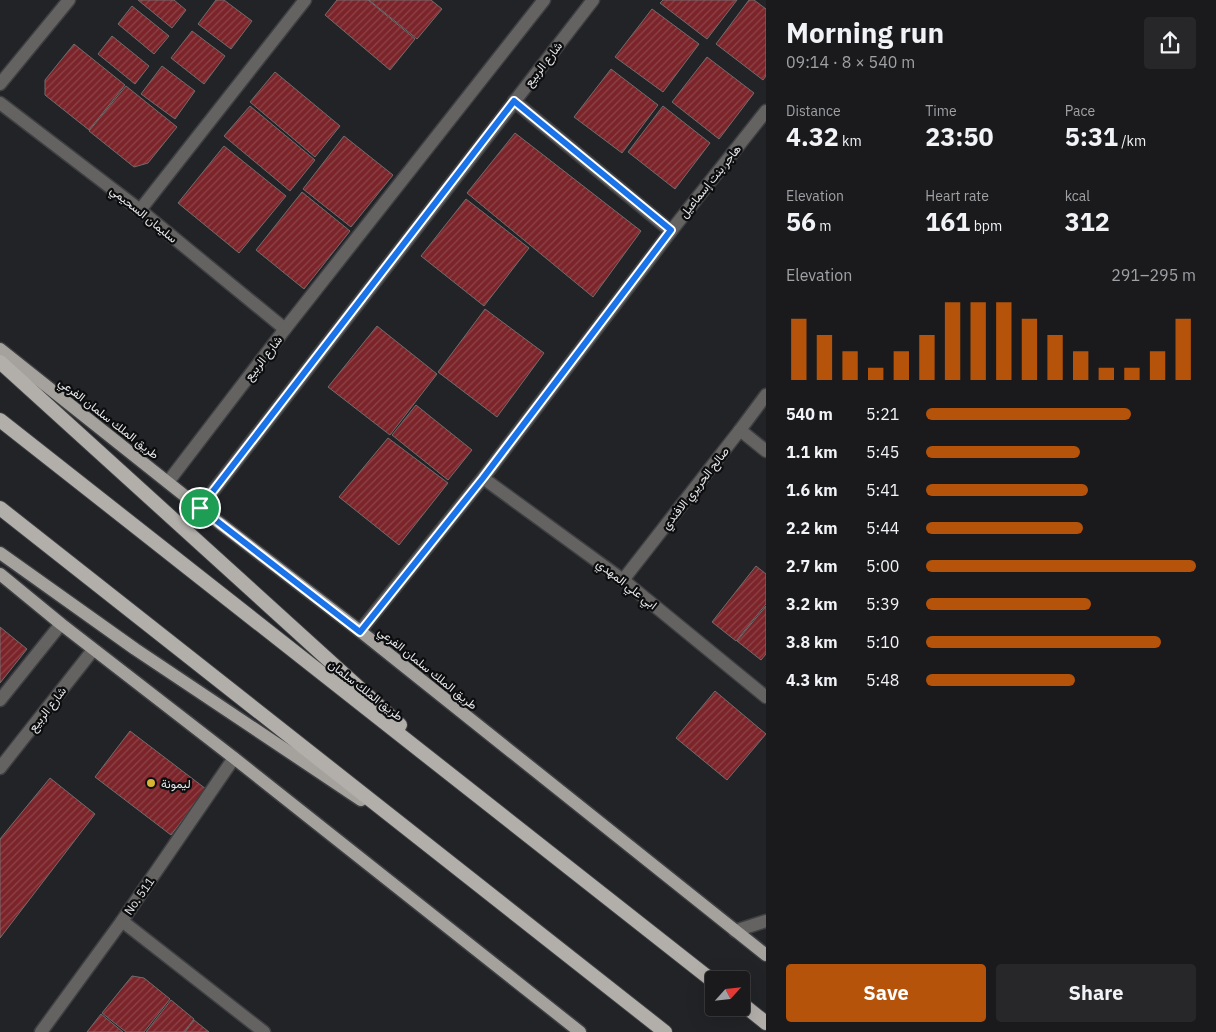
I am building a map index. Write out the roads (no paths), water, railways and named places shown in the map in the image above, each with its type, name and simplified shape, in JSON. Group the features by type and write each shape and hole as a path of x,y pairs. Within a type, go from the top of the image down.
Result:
{"highway":[{"path":"0,362 489,806"},
{"name":"طريق الملك سلمان","path":"0,420 705,975"},
{"path":"0,508 665,1032"},
{"path":"750,1010 766,1023"}],"main road":[{"name":"طريق الملك سلمان الفرعي","path":"0,350 360,632 766,955"},
{"path":"0,553 135,649 411,832"},
{"path":"0,574 60,624 234,758 580,1032"}],"street":[{"path":"0,84 69,0"},
{"path":"140,210 305,0"},
{"name":"شارع الربيع","path":"168,482 285,329 544,0"},
{"name":"شارع الربيع","path":"200,508 593,0"},
{"path":"514,101 671,230"},
{"name":"سليمان السحيمي","path":"0,103 140,210 285,329"},
{"name":"هاجر بنت إسماعيل","path":"360,632 483,478 671,230 766,111"},
{"name":"صالح الحريري الافندي","path":"623,580 766,395"},
{"path":"740,430 766,451"},
{"name":"ابي علي المهدي","path":"483,478 623,580 766,697"},
{"path":"0,700 60,624"},
{"name":"شارع الربيع","path":"0,768 93,650"},
{"name":"No. 511","path":"41,1032 122,921 234,758"},
{"path":"122,921 264,1032"},
{"path":"735,931 766,921"}],"place":[{"name":"ليمونة","path":"151,783"}]}
